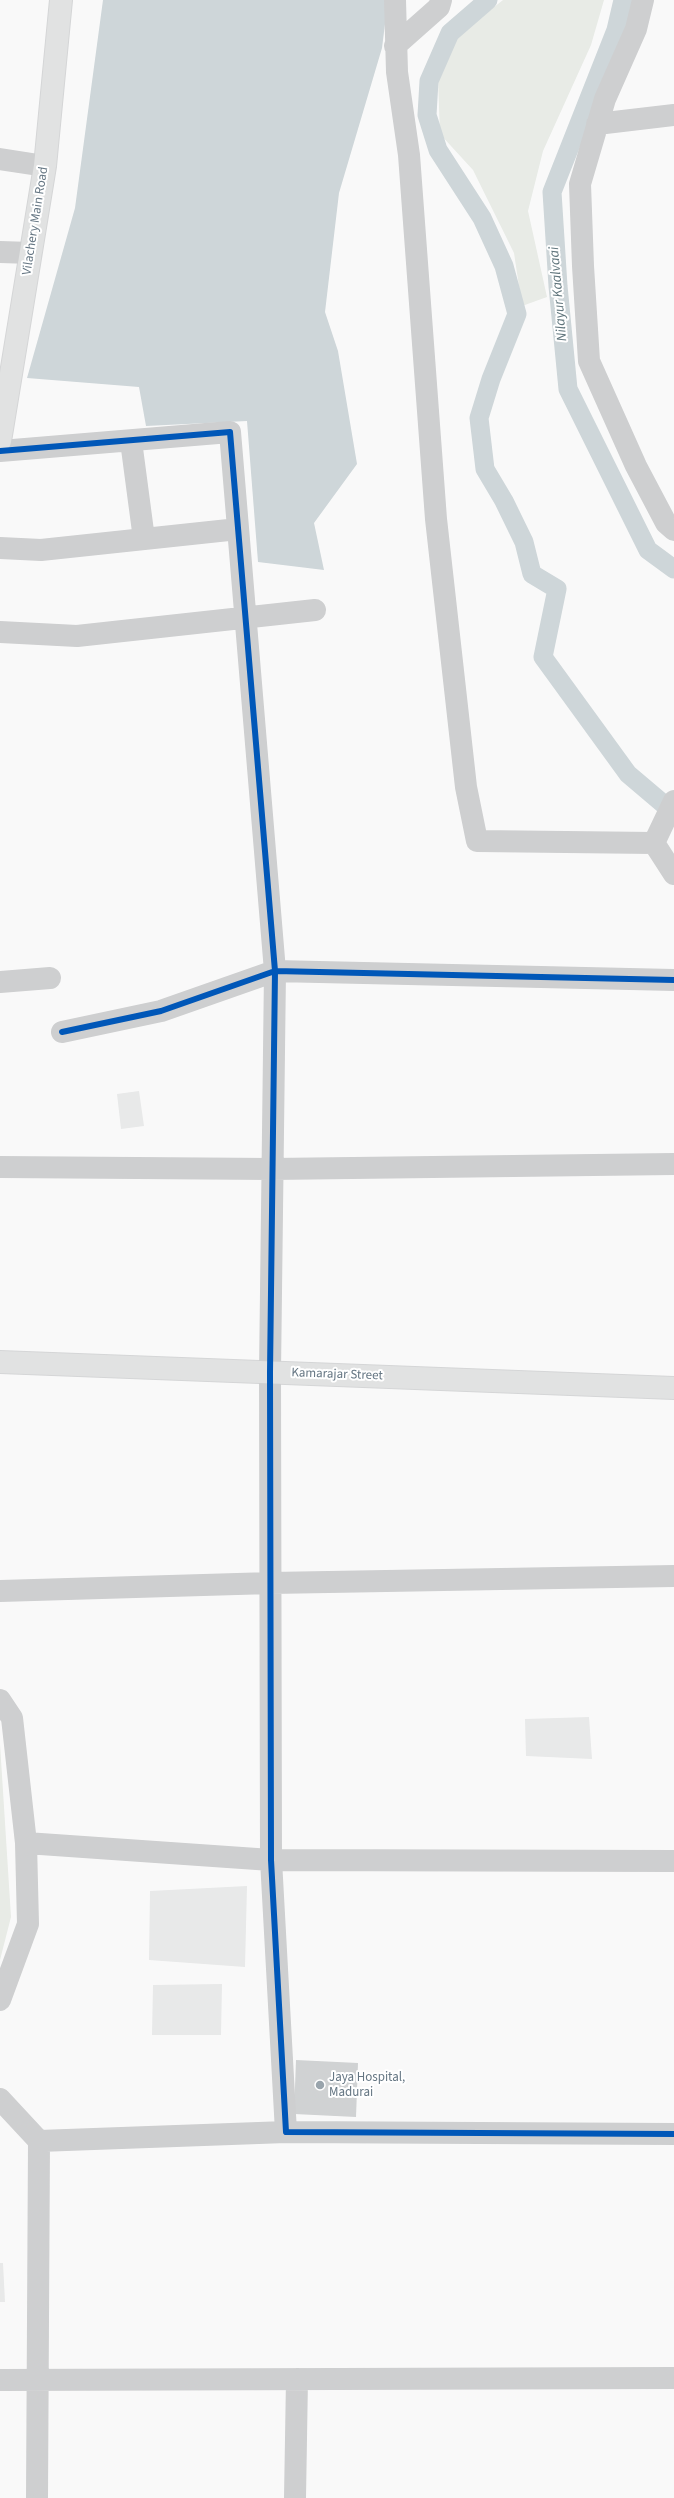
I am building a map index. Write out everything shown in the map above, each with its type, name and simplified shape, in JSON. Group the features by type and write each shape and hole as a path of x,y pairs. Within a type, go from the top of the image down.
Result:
{"main road":[{"name":"Vilachery Main Road","path":"0,441 7,353 31,253 45,166 61,0"},
{"name":"Kamarajar Street","path":"0,1362 674,1388"}],"street":[{"path":"395,0 395,46 409,155 436,519 466,787 477,841 654,843"},
{"path":"395,46 439,7 441,0"},
{"path":"643,0 636,29 605,100 580,184 589,361 636,466 666,523 674,530"},
{"path":"598,124 674,116"},
{"path":"0,159 45,166"},
{"path":"0,252 31,253"},
{"path":"0,451 230,432 275,971 270,1372 271,1860 286,2132"},
{"path":"131,441 144,539"},
{"path":"0,548 41,550 238,529"},
{"path":"0,632 77,636 315,610"},
{"path":"654,843 674,801"},
{"path":"654,843 674,874"},
{"path":"62,1032 161,1011 275,971 674,980"},
{"path":"0,982 50,978"},
{"path":"0,1167 272,1169 674,1164"},
{"path":"0,1590 271,1583 674,1576"},
{"path":"0,1700 12,1718 26,1843 28,1924 0,2000"},
{"path":"26,1843 271,1860 674,1861"},
{"path":"0,2099 39,2141 37,2498"},
{"path":"39,2141 286,2132 674,2134"},
{"path":"0,2380 674,2378"},
{"path":"295,2498 297,2379"}],"shaded area":[{"path":"103,0 388,0 382,48 339,193 325,312 338,351 357,464 314,523 324,570 258,562 247,421 146,426 139,387 27,378 75,208"},
{"path":"503,0 604,0 591,45 543,151 528,211 547,297 522,306 514,253 473,170 440,134 438,79 459,35"},
{"path":"139,1091 144,1126 121,1129 117,1094"},
{"path":"589,1717 592,1759 526,1756 525,1719"},
{"path":"0,1744 11,1917 0,1960"},
{"path":"247,1886 245,1967 149,1960 150,1891"},
{"path":"222,1984 221,2035 152,2035 153,1985"},
{"path":"0,2263 3,2263 5,2302 0,2302"}],"building":[{"path":"296,2060 358,2063 356,2117 294,2114"}],"waterway":[{"path":"488,0 450,33 429,81 427,115 438,150 482,218 504,266 517,314 491,379 479,418 485,469 504,501 524,542 532,574 557,589 543,657 628,774 674,813"},
{"name":"Nilayur Kaalvaai","path":"623,0 616,30 552,192 558,286 568,389 648,550 674,569"}],"cycle path":[{"path":"0,451 230,432 275,971 674,980"},
{"path":"62,1032 161,1011 275,971 270,1372 271,1860 286,2132 674,2134"}],"place":[{"name":"Jaya Hospital, Madurai","path":"320,2085"}]}
